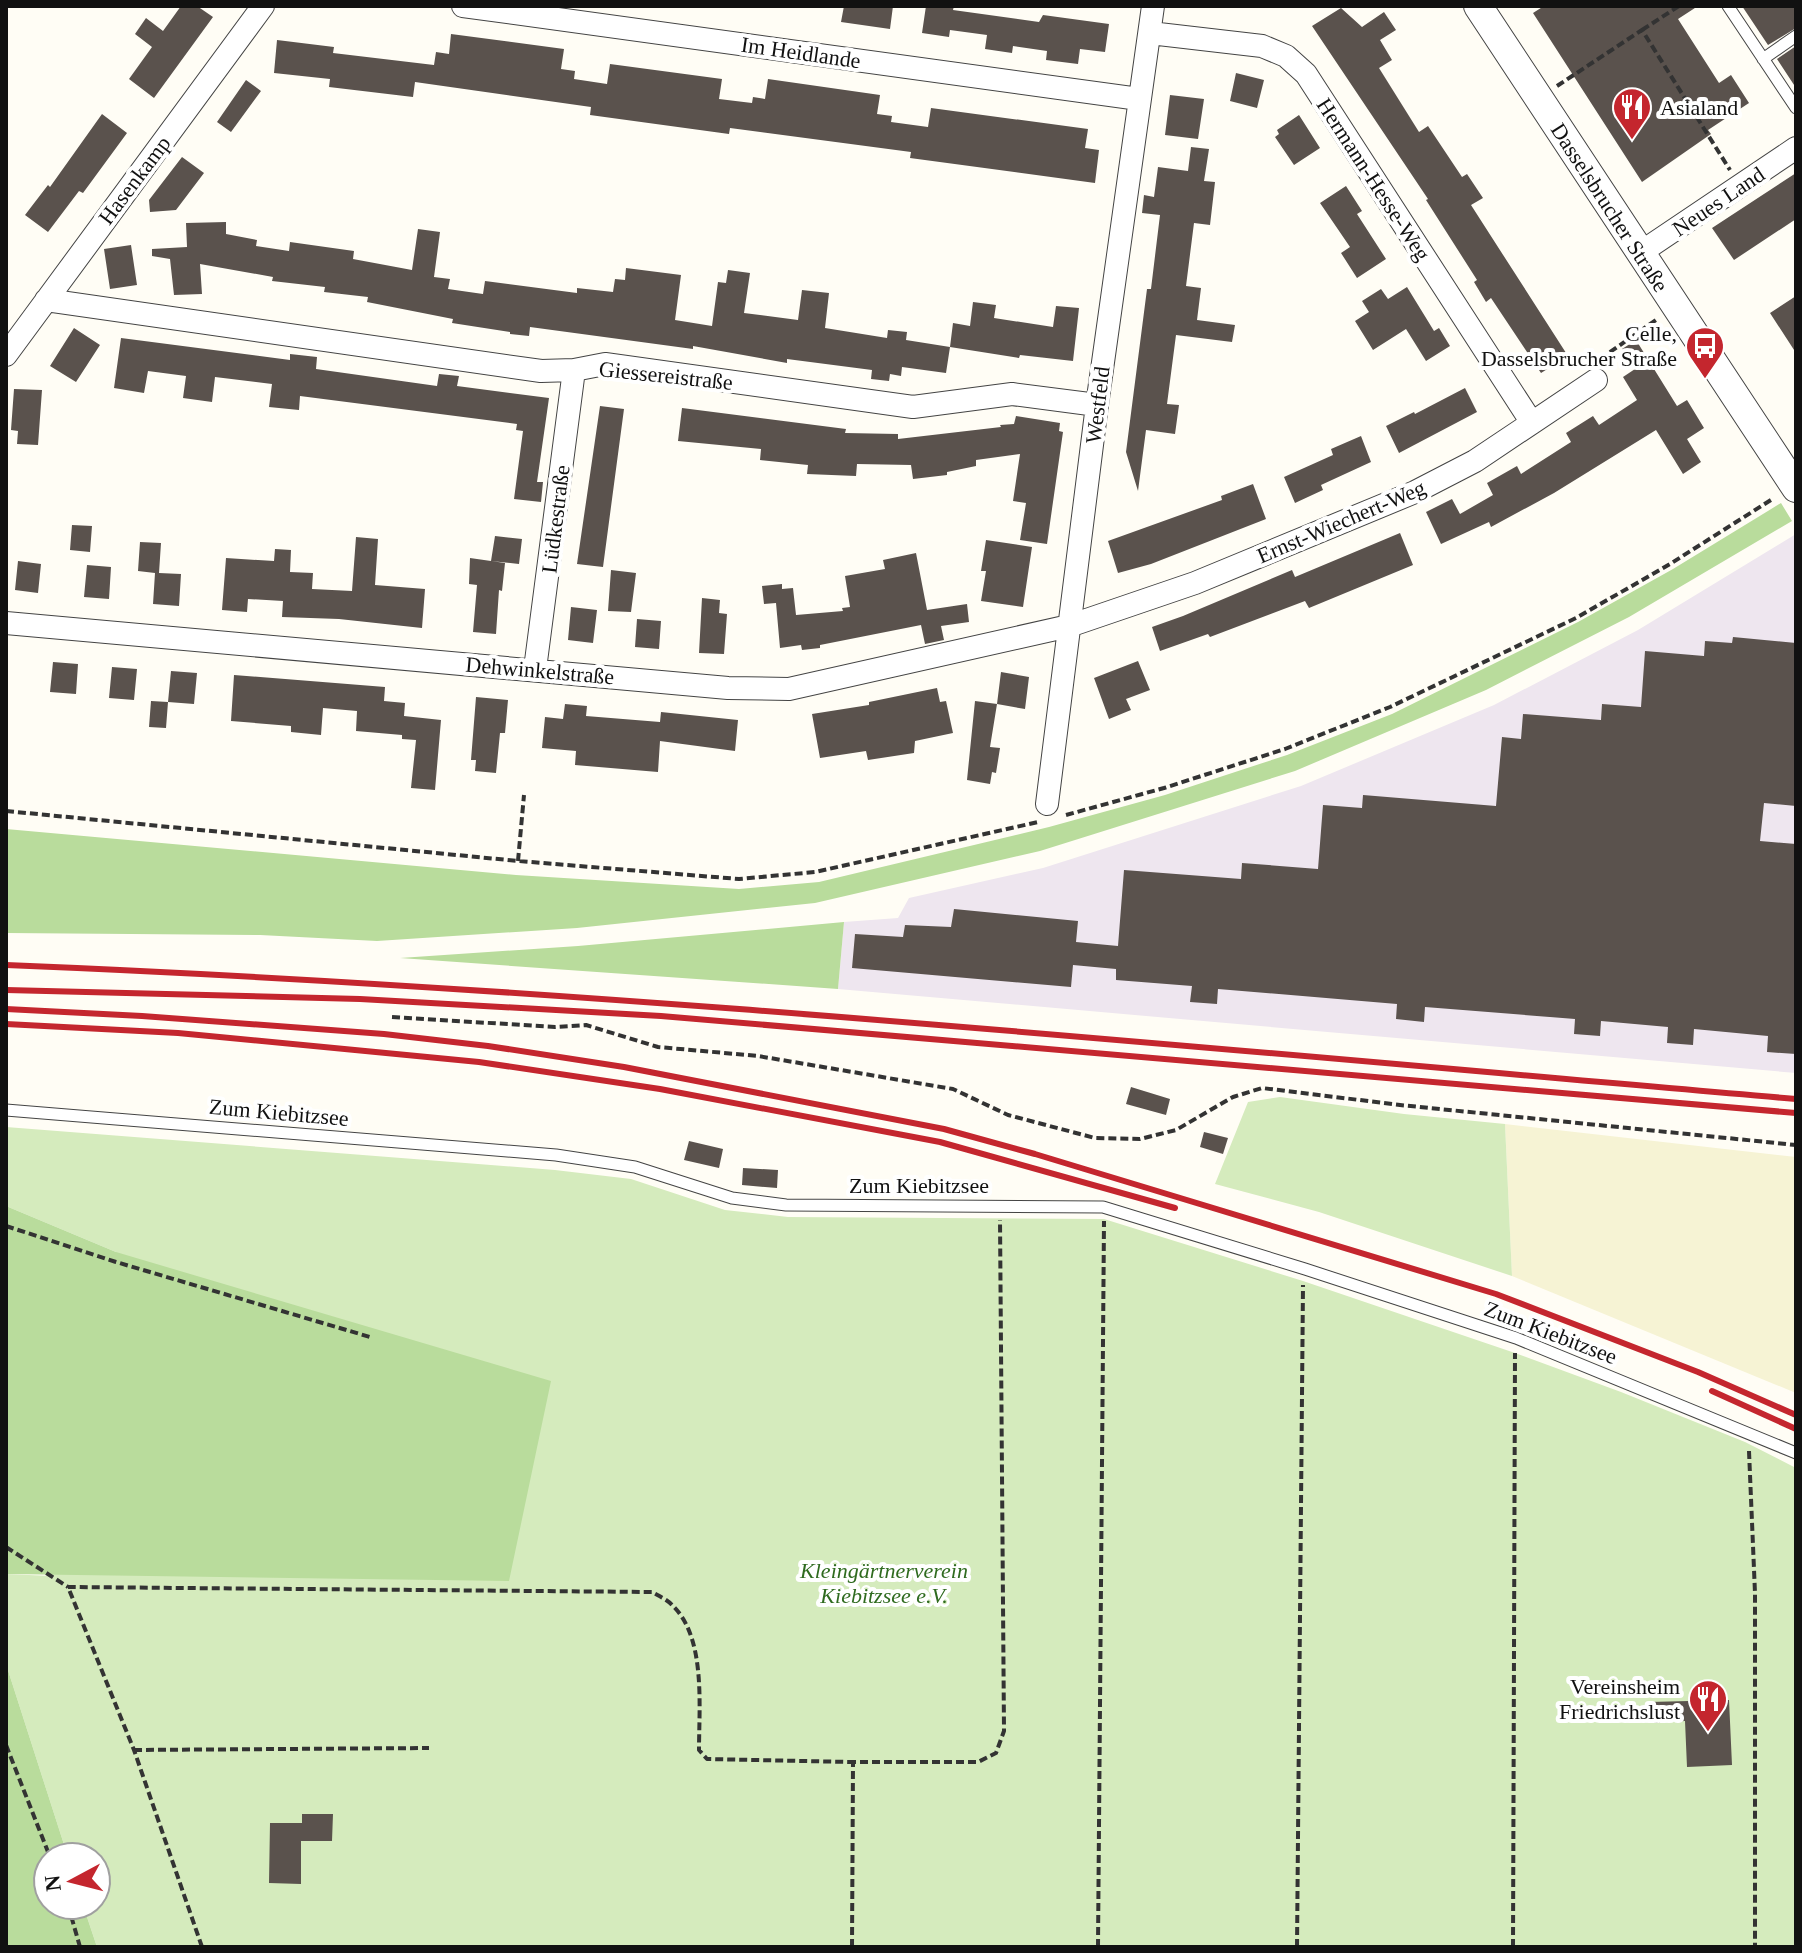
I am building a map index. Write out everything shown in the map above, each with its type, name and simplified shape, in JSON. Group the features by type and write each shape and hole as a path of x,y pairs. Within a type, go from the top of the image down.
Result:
{"street":[{"name":"Hasenkamp","path":"6,355 263,6"},
{"name":"Im Heidlande","path":"463,6 1139,99"},
{"name":"Westfeld","path":"1053,813 1069,626 1153,6"},
{"name":"Dasselsbrucher Straße","path":"1478,6 1795,487"},
{"name":"Hermann-Hesse-Weg","path":"1150,33 1262,46 1286,56 1306,74 1532,423"},
{"name":"Neues Land","path":"1640,253 1796,148"},
{"name":"Giessereistraße","path":"46,300 541,371 574,370 605,364 913,407 1012,394 1097,405"},
{"name":"Lüdkestraße","path":"535,669 574,370"},
{"name":"Ernst-Wiechert-Weg","path":"1069,626 1195,583 1415,492 1475,461 1596,380"},
{"name":"Dehwinkelstraße","path":"6,623 728,688 789,689 1069,626"}],"lane":[{"path":"1728,6 1796,108"},
{"path":"1763,59 1796,36"},
{"name":"Zum Kiebitzsee","path":"6,1110 556,1155 635,1167 732,1198 786,1205 1103,1207 1516,1338 1796,1453"}],"path":[{"path":"1557,86 1679,6"},
{"name":"Neues Land","path":"1642,30 1730,170"},
{"path":"1596,380 1598,360 1676,307"},
{"path":"6,811 518,861 739,879 815,872 1164,788 1285,749 1390,707 1576,618 1795,487"},
{"path":"518,861 524,795"},
{"path":"392,1017 555,1027 586,1025 658,1047 758,1056 953,1089 1008,1115 1095,1138 1140,1139 1176,1130 1233,1097 1262,1088 1796,1145"},
{"path":"6,1547 68,1587 652,1592 673,1605 688,1626 698,1671 699,1750 707,1759 978,1762 996,1753 1004,1731 1000,1205"},
{"path":"1098,1947 1103,1207"},
{"path":"6,1226 370,1337"},
{"path":"1297,1947 1305,1269"},
{"path":"1513,1947 1516,1338"},
{"path":"1749,1432 1755,1593 1755,1947"},
{"path":"68,1587 134,1750 202,1947"},
{"path":"6,1745 44,1841"},
{"path":"134,1750 429,1748"},
{"path":"852,1947 853,1762"},
{"path":"73,1921 80,1947"}],"shaded area":[{"path":"1796,534 1796,1073 838,989 844,922 898,918 909,898 1043,868 1301,786 1494,705 1638,630"},
{"path":"1505,1124 1796,1157 1796,1393 1512,1276"}],"green space":[{"path":"1781,503 1792,521 1629,617 1486,690 1295,771 1040,851 815,903 577,928 377,941 260,935 6,933 6,829 516,875 739,889 819,882 1049,827 1165,795 1287,755 1392,714 1578,622"},
{"path":"844,922 838,989 400,958 578,946"},
{"path":"1280,1097 1505,1124 1512,1276 1319,1212 1215,1184 1248,1102"},
{"name":"Kleingärtnerverein Kiebitzsee e.V.","path":"6,1127 555,1170 631,1179 725,1210 788,1217 1104,1219 1303,1281 1515,1353 1745,1442 1796,1468 1796,1947 97,1947 88,1921 112,1921 112,1841 63,1841 6,1664 6,1574 51,1576 116,1252 6,1206"},
{"path":"6,1206 116,1252 551,1381 509,1581 6,1574"},
{"path":"6,1664 63,1841 32,1841 32,1921 88,1921 97,1947 7,1947"}],"building":[{"path":"181,6 197,6 213,17 154,98 129,79 152,47 135,34 146,18 163,31"},
{"path":"844,6 893,6 890,29 841,22"},
{"path":"926,6 954,6 953,10 1039,22 1043,15 1109,24 1105,52 1080,49 1078,64 1046,60 1047,51 1013,46 1012,53 985,49 987,35 950,30 949,37 922,33"},
{"path":"1544,6 1698,6 1678,19 1719,83 1731,75 1749,103 1708,130 1711,134 1642,182 1533,13"},
{"path":"1742,6 1796,6 1796,28 1768,45"},
{"path":"1341,8 1362,27 1384,12 1396,30 1380,40 1392,60 1379,68 1419,132 1428,126 1462,177 1467,174 1483,198 1471,205 1568,356 1541,373 1491,298 1486,302 1474,282 1477,280 1428,199 1312,26"},
{"path":"451,34 564,49 561,69 575,71 574,79 607,84 610,64 722,79 719,99 752,103 753,97 765,99 768,79 880,95 877,114 892,116 891,122 928,127 931,108 1088,129 1085,148 1099,150 1095,183 910,158 911,152 730,128 729,134 590,115 591,107 415,82 413,97 329,87 330,79 274,73 277,40 334,47 333,53 434,65 436,52 449,54"},
{"path":"1796,46 1796,88 1777,59"},
{"path":"1236,73 1264,80 1257,108 1230,101"},
{"path":"246,80 261,91 231,132 217,122"},
{"path":"1170,95 1204,99 1198,139 1165,135"},
{"path":"102,114 127,133 83,193 79,191 48,232 25,215 48,185 50,187"},
{"path":"1299,115 1320,148 1294,165 1275,137 1279,134 1277,130"},
{"path":"1191,147 1209,149 1204,181 1215,182 1210,225 1194,223 1186,286 1201,288 1197,320 1235,325 1232,342 1176,335 1167,404 1179,405 1175,434 1146,430 1138,491 1126,452 1160,215 1142,213 1144,195 1154,197 1158,167 1188,171"},
{"path":"182,157 204,173 176,210 150,212 149,200"},
{"path":"1796,173 1796,219 1734,260 1712,228"},
{"path":"1346,186 1362,211 1357,214 1386,259 1357,278 1341,253 1350,247 1320,203"},
{"path":"226,222 226,234 257,240 256,246 289,251 290,242 354,251 353,259 412,270 418,229 440,232 434,277 450,279 448,289 483,294 485,281 577,293 577,288 613,292 615,279 625,280 626,268 681,275 675,320 712,326 718,282 726,283 728,270 750,273 744,313 798,320 802,290 829,293 825,328 887,338 888,330 907,332 906,340 950,347 946,373 902,367 901,376 890,374 889,381 871,379 872,370 787,359 787,363 693,346 693,349 530,327 529,336 510,334 367,302 368,297 324,292 325,287 272,281 273,277 200,264 202,294 174,295 170,259 152,256 152,249 187,247 186,223"},
{"path":"131,245 137,285 110,289 104,249"},
{"path":"1407,287 1434,331 1439,328 1450,346 1426,361 1406,329 1373,350 1355,321 1369,312 1362,301 1381,289 1388,299"},
{"path":"1796,296 1796,353 1770,313"},
{"path":"973,302 996,305 994,318 1053,327 1056,306 1079,308 1073,361 1020,355 1019,358 950,347 953,323 970,326"},
{"path":"74,328 100,345 76,382 50,366"},
{"path":"121,338 290,360 290,354 317,357 316,369 437,386 439,374 459,376 457,386 549,398 537,482 543,482 541,502 514,499 523,431 516,430 517,424 300,396 299,410 269,407 272,384 215,377 212,402 183,398 186,376 148,371 144,393 114,388"},
{"path":"1636,340 1677,406 1687,400 1704,428 1687,439 1701,462 1683,474 1656,430 1554,493 1491,527 1489,522 1441,544 1426,512 1452,499 1460,514 1493,495 1487,483 1517,466 1521,474 1571,442 1566,433 1593,416 1599,425 1637,400 1623,377 1635,369 1622,349"},
{"path":"1465,388 1477,412 1399,453 1386,426"},
{"path":"14,389 42,390 38,445 17,444 18,431 11,430"},
{"path":"600,406 624,409 603,567 577,564"},
{"path":"682,408 846,429 845,433 898,434 898,439 1001,427 1014,424 1016,416 1060,423 1059,431 1063,432 1047,544 1020,540 1026,503 1013,501 1020,454 976,460 976,466 947,472 947,475 913,479 911,465 857,464 856,476 807,474 808,465 760,460 761,449 678,441"},
{"path":"1361,436 1371,462 1321,485 1323,490 1295,503 1284,477 1333,455 1331,449"},
{"path":"1253,484 1266,519 1151,564 1118,573 1108,541 1222,500 1221,496"},
{"path":"72,525 92,526 90,552 70,550"},
{"path":"1400,533 1413,565 1309,608 1305,601 1210,637 1208,634 1160,651 1152,627 1292,570 1295,577"},
{"path":"495,536 522,539 519,564 491,561"},
{"path":"356,537 378,539 375,585 425,589 422,628 339,619 282,617 283,601 248,599 247,612 222,610 226,558 274,561 275,549 291,550 290,572 313,573 312,589 352,591"},
{"path":"986,540 1032,547 1023,607 981,601 986,571 981,571"},
{"path":"140,542 161,543 159,573 181,574 179,606 153,604 155,573 138,571"},
{"path":"916,553 927,610 967,604 969,622 941,626 944,640 925,644 921,625 820,645 820,648 802,650 801,645 780,648 776,603 764,604 762,586 782,584 782,589 793,588 796,615 843,611 842,608 850,607 845,576 885,569 883,560"},
{"path":"470,558 505,563 502,591 499,590 496,634 473,632 477,585 469,584"},
{"path":"18,561 41,564 38,593 15,590"},
{"path":"87,565 111,567 109,599 84,597"},
{"path":"611,570 636,573 631,612 608,611"},
{"path":"702,598 720,600 719,613 727,614 724,654 699,653"},
{"path":"571,607 597,610 593,643 568,640"},
{"path":"637,619 661,621 659,649 635,647"},
{"path":"1733,637 1796,643 1796,806 1764,803 1760,841 1796,844 1796,1054 1767,1052 1768,1036 1694,1029 1693,1045 1667,1043 1668,1027 1601,1021 1600,1036 1574,1034 1575,1019 1425,1007 1424,1022 1396,1019 1397,1004 1218,989 1217,1004 1190,1002 1192,986 1116,980 1116,969 1073,965 1071,987 852,968 855,934 903,937 905,925 951,927 954,909 1078,921 1076,942 1118,946 1124,870 1241,879 1242,863 1318,869 1323,805 1362,808 1363,795 1496,806 1502,737 1521,739 1523,714 1601,720 1602,704 1641,707 1645,651 1704,656 1705,641 1732,643"},
{"path":"1138,661 1150,690 1126,699 1131,710 1109,719 1094,678"},
{"path":"53,662 78,664 76,694 50,692"},
{"path":"112,667 137,669 134,700 109,698"},
{"path":"171,671 197,673 194,704 168,702"},
{"path":"1001,672 1029,677 1025,709 997,704"},
{"path":"234,675 385,687 384,701 405,703 404,716 441,720 435,790 411,788 416,740 402,739 402,735 356,731 357,711 323,708 321,735 291,732 291,726 231,721"},
{"path":"937,688 940,702 946,701 953,733 915,741 914,753 868,760 866,751 820,758 812,714 869,705 869,702"},
{"path":"476,697 508,700 505,733 500,733 496,773 475,771 476,760 471,760"},
{"path":"151,701 168,702 166,728 149,727"},
{"path":"975,701 997,704 990,747 1000,748 996,773 992,772 990,784 967,780"},
{"path":"565,704 587,706 586,716 660,722 661,712 738,720 735,751 660,741 658,772 575,765 576,751 542,748 545,717 563,719"},
{"path":"1131,1087 1170,1099 1166,1115 1126,1104"},
{"path":"1204,1132 1228,1138 1223,1154 1200,1147"},
{"path":"689,1141 723,1149 719,1168 684,1160"},
{"path":"743,1168 778,1170 777,1188 742,1185"},
{"name":"Vereinsheim Friedrichslust","path":"1729,1700 1732,1765 1687,1767 1685,1721 1650,1723 1649,1702"},
{"path":"302,1814 333,1814 332,1841 301,1841 301,1884 269,1883 270,1823 302,1823"}],"railway":[{"path":"6,965 678,1004 1796,1099"},
{"path":"6,990 360,999 661,1016 1796,1113"},
{"path":"6,1009 384,1034 488,1046 624,1067 944,1129 1496,1294 1698,1372 1796,1415"},
{"path":"6,1024 178,1033 479,1062 660,1089 940,1142 1175,1208"},
{"path":"1712,1391 1796,1429"}],"place":[{"name":"Asialand","path":"1632,141"},
{"name":"Celle, Dasselsbrucher Straße","path":"1705,380"},
{"name":"Vereinsheim Friedrichslust","path":"1708,1733"}]}
